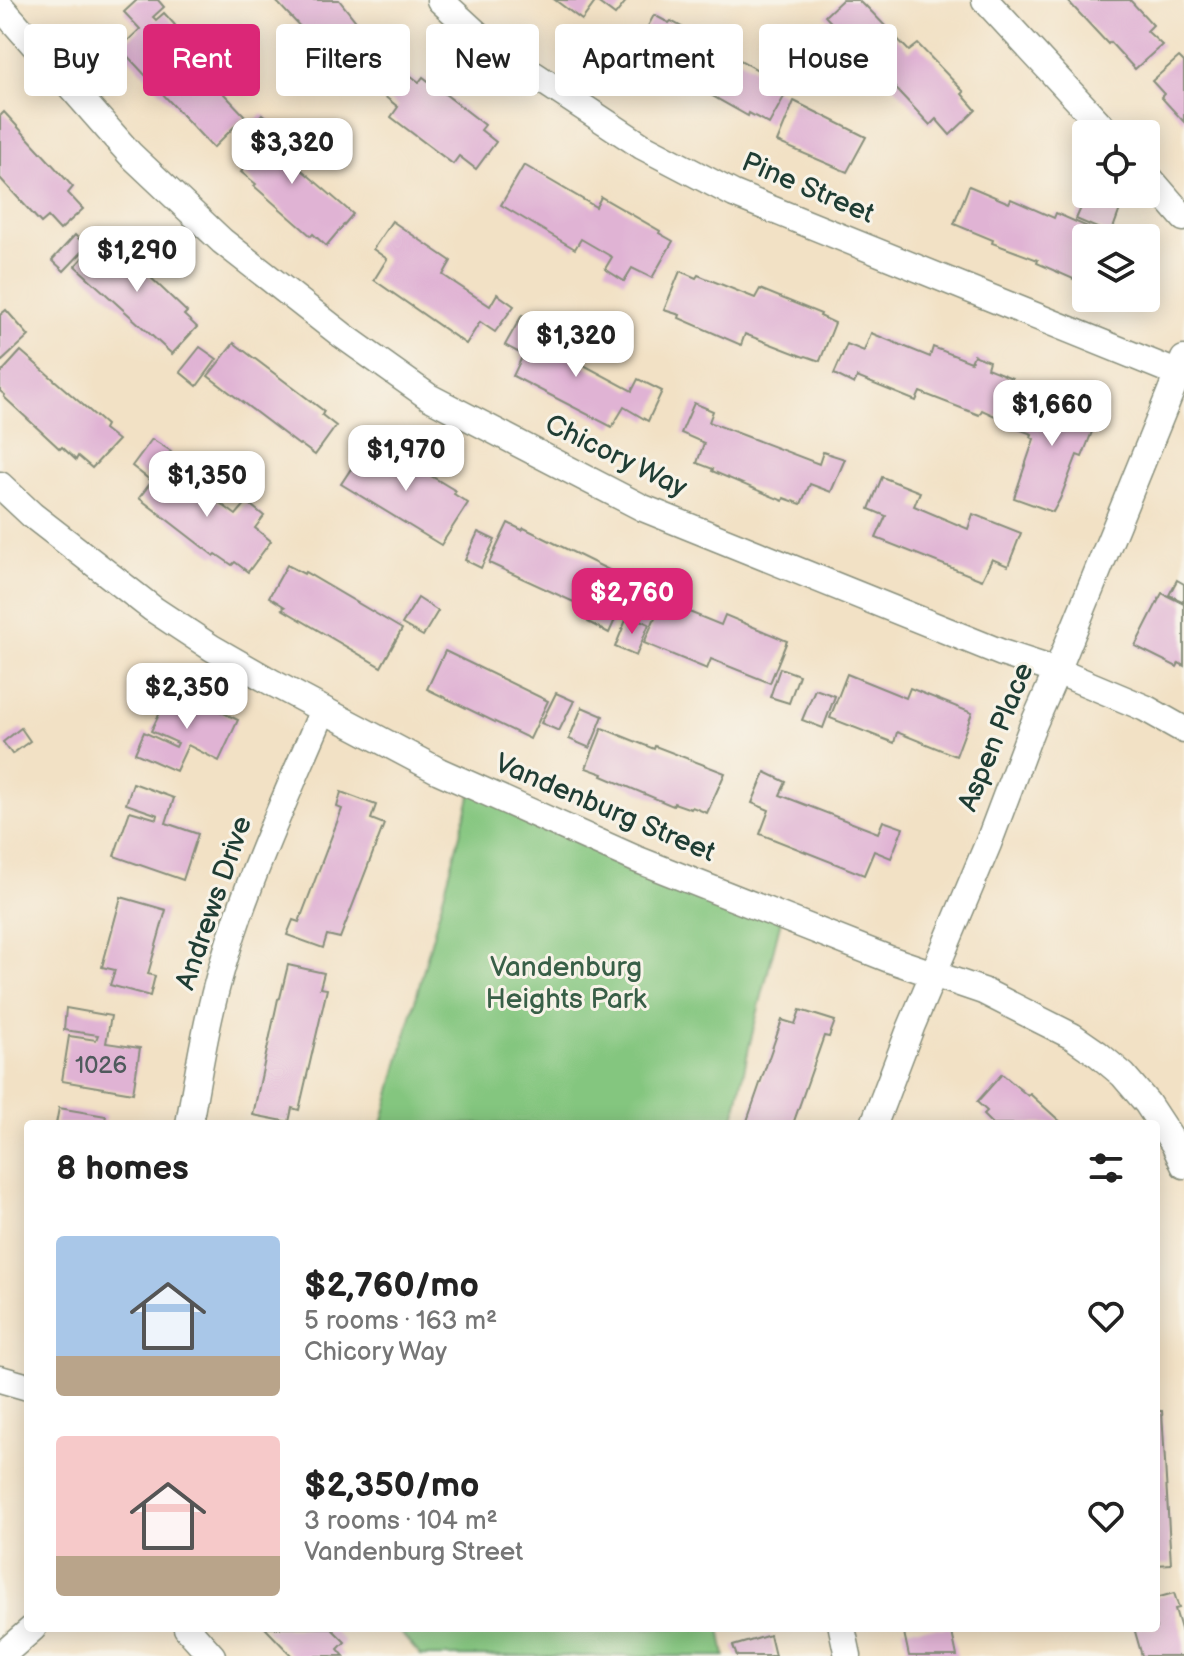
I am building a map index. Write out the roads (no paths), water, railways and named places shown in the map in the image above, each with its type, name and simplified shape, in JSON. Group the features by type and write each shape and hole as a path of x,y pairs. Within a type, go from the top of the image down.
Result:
{"street":[{"name":"Pine Street","path":"440,0 489,45 642,146 734,194 1182,369"},
{"path":"985,0 1096,120"},
{"name":"Chicory Way","path":"0,6 130,154 222,241 342,335 429,397 643,508 1002,653 1057,671 1145,708 1184,730"},
{"path":"1160,190 1184,218"},
{"name":"Aspen Place","path":"876,1120 1031,730 1182,369"},
{"name":"Vandenburg Street","path":"0,485 32,515 153,609 212,648 323,710 439,771 636,859 889,959 983,991 1072,1036 1098,1054 1123,1075 1158,1120"},
{"name":"Andrews Drive","path":"190,1120 211,1008 235,926 323,710"},
{"name":"Vandenburg Street","path":"1160,1123 1184,1165"},
{"path":"0,1379 24,1386"},
{"path":"1,1656 28,1632"},
{"path":"191,1632 212,1656"},
{"path":"843,1632 848,1656"}],"park label":[{"name":"Vandenburg Heights Park","path":"566,983"}]}
